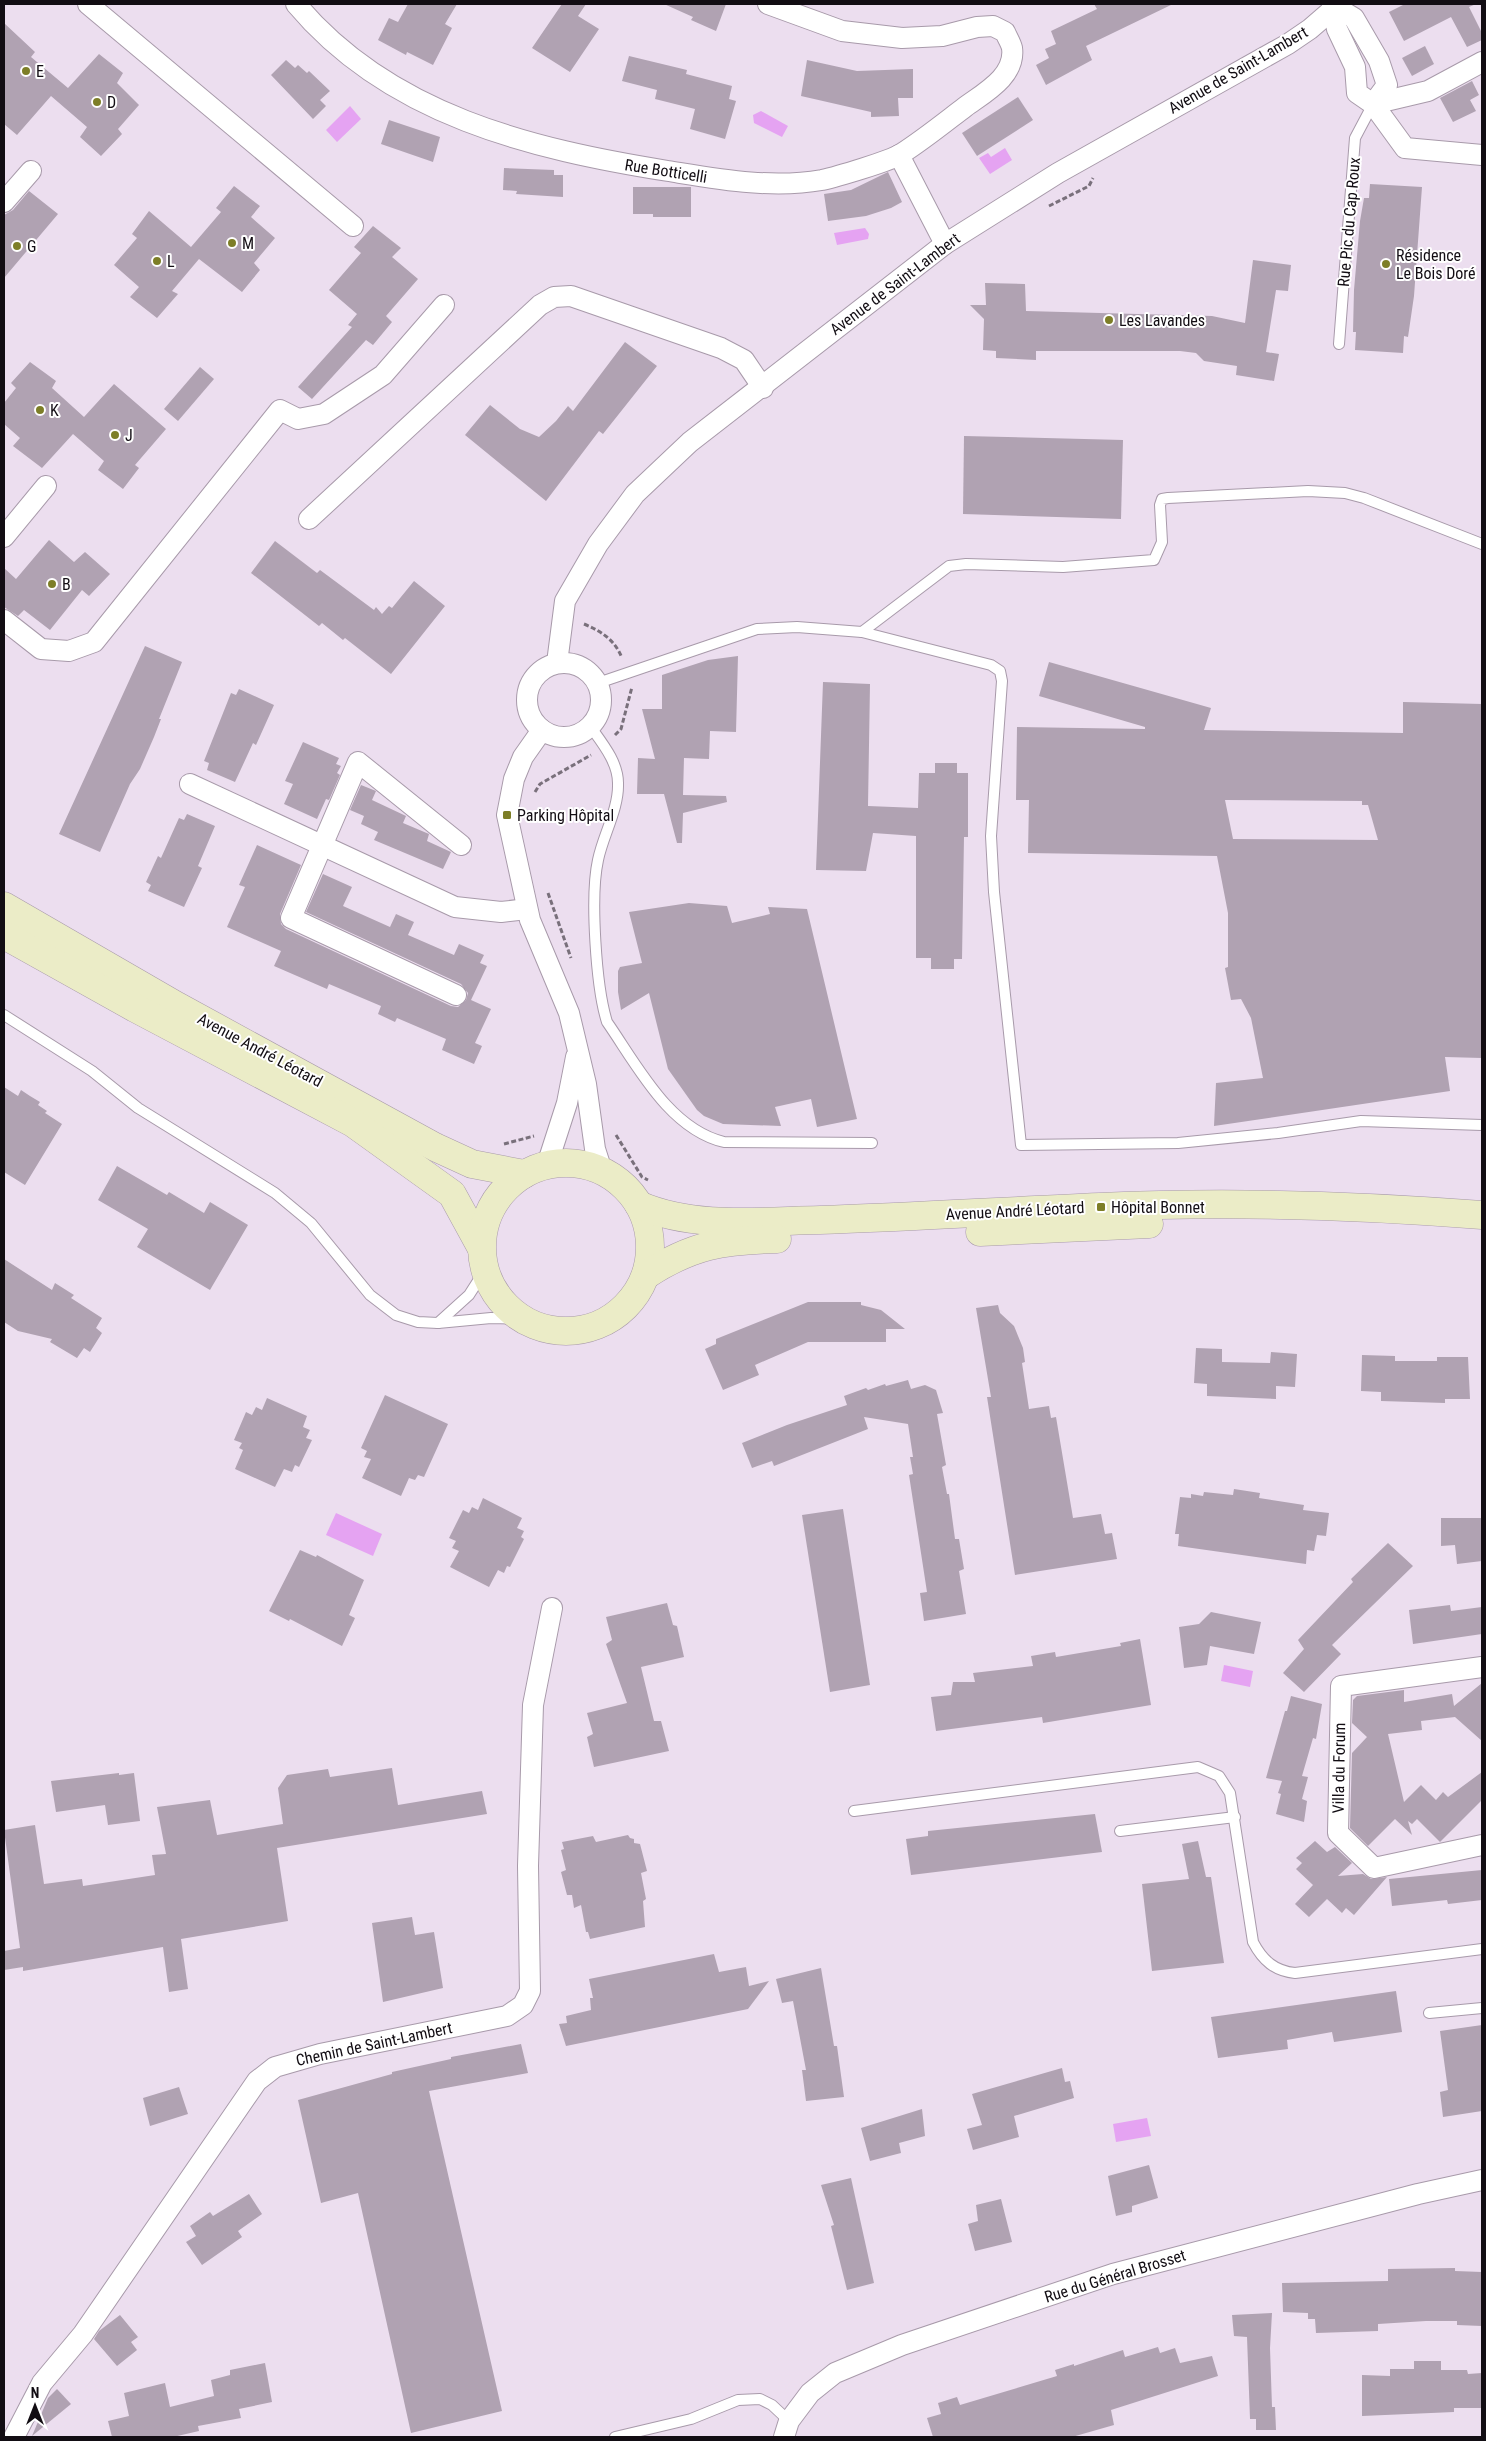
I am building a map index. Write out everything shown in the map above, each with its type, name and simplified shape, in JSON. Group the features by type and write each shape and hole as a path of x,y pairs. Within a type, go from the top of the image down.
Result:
{"main road":[{"name":"Avenue André Léotard","path":"4,906 177,1006 435,1147 472,1164 535,1169"},
{"name":"Avenue André Léotard","path":"4,935 135,1008 353,1123 452,1194 483,1258"},
{"path":"566,1162 602,1171 623,1185 639,1205 646,1221 650,1239 650,1257 646,1275 638,1292 612,1318 576,1331 557,1331 539,1327 522,1319 498,1298 483,1258 484,1225 493,1205 506,1187 535,1169 566,1162"},
{"name":"Avenue André Léotard","path":"639,1205 660,1214 703,1220 746,1222 890,1218 1159,1205 1261,1204 1383,1207 1482,1215"},
{"name":"Avenue André Léotard","path":"646,1275 672,1258 704,1245 747,1240 896,1236 1160,1223 1385,1223 1482,1230"}],"street":[{"path":"88,4 353,226"},
{"name":"Rue Botticelli","path":"296,4 318,30 371,73 434,107 496,134 592,158 730,181 778,183 822,180 899,155 999,83 1010,62 1012,48 1006,32 993,26 942,36 902,38 842,31 768,4"},
{"path":"1335,5 1354,18 1379,61 1387,84 1373,104"},
{"path":"1335,5 1337,29 1355,67 1357,93 1373,104 1406,148 1482,155"},
{"name":"Avenue de Saint-Lambert","path":"557,663 565,601 598,544 635,494 690,442 763,388 817,342 945,244 1058,173 1288,44 1310,29 1335,5"},
{"path":"1373,104 1428,92 1482,62"},
{"path":"899,155 945,244"},
{"path":"4,202 31,171"},
{"path":"309,519 540,305 554,297 571,296 721,348 744,360 763,388"},
{"path":"4,620 41,649 69,651 94,642 280,410 298,419 324,414 383,375 444,305"},
{"path":"4,537 46,486"},
{"path":"569,662 591,673 598,683 602,696 601,709 590,726 575,735 562,737 550,734 542,730 532,718 527,696 530,684 536,674 546,667 557,663 569,662"},
{"path":"542,730 523,757 514,779 508,815 530,920 569,1014 578,1047 586,1084 594,1150 602,1171"},
{"path":"456,996 291,918 358,762 460,845"},
{"path":"190,784 455,907 501,912 527,908"},
{"path":"535,1169 567,1103 578,1047"},
{"name":"Chemin de Saint-Lambert","path":"14,2437 42,2383 83,2334 256,2082 275,2067 320,2054 507,2016 523,2005 530,1992 528,1866 533,1705 552,1608"},
{"name":"Villa du Forum","path":"1482,1668 1341,1686 1338,1832 1374,1868 1482,1845"},
{"name":"Rue du Général Brosset","path":"787,2429 810,2393 836,2373 902,2345 1113,2274 1418,2194 1482,2180"}],"lane":[{"name":"Rue Pic du Cap Roux","path":"1339,344 1356,138 1373,104"},
{"path":"862,632 949,566 966,564 1063,567 1154,560 1162,542 1160,505 1162,499 1168,498 1308,491 1345,493 1364,498 1482,544"},
{"path":"598,683 757,629 797,627 862,632 991,664 1000,671 1002,681 992,845 994,892 1020,1145 1178,1143 1278,1133 1360,1121 1482,1125"},
{"path":"590,726 613,761 618,782 616,800 597,861 594,895 600,987 602,1006 607,1022 676,1117 692,1130 724,1142 872,1143"},
{"path":"4,1015 92,1071 138,1108 276,1193 311,1223 370,1295 396,1315 418,1322 438,1323 491,1318 522,1319"},
{"path":"438,1323 469,1295 483,1258"},
{"path":"854,1811 1198,1767 1219,1776 1230,1793 1253,1942 1266,1962 1278,1969 1296,1974 1482,1949"},
{"path":"1120,1831 1235,1817"},
{"path":"1429,2013 1482,2008"},
{"path":"615,2437 691,2419 738,2400 760,2399 772,2405 787,2429"}],"path":[{"path":"1049,206 1090,186"},
{"path":"599,631 618,647 633,684 621,729 617,734"},
{"path":"532,796 540,784 587,757"},
{"path":"547,890 573,962"},
{"path":"614,1130 617,1137"}],"shaded area":[{"path":"350,106 361,119 337,142 326,130"},
{"path":"761,111 788,126 782,137 754,123 753,115"},
{"path":"1005,148 1012,160 990,174 979,158 988,153 991,157"},
{"path":"865,228 869,234 868,239 837,245 834,233"},
{"path":"336,1513 382,1534 373,1556 326,1535"},
{"path":"1224,1665 1253,1671 1250,1687 1221,1681"},
{"path":"1147,2118 1151,2136 1116,2142 1113,2124"}],"building":[{"path":"408,4 457,4 445,24 452,28 433,65 407,52 406,55 378,40 389,18 398,22"},
{"path":"562,4 586,4 578,16 599,29 570,72 532,48"},
{"path":"664,4 726,4 716,31 691,20 693,17"},
{"path":"1094,4 1173,4 1086,46 1092,60 1046,85 1036,65 1049,58 1045,49 1056,44 1051,31 1097,9"},
{"path":"1405,4 1476,4 1469,7 1482,33 1482,40 1467,47 1451,17 1404,41 1389,12"},
{"path":"4,23 35,52 31,57 68,88 99,54 123,73 117,83 139,105 118,129 122,134 101,156 80,137 87,127 51,96 17,135 4,124"},
{"path":"1425,46 1434,64 1412,76 1402,58"},
{"path":"629,56 687,70 686,74 732,86 729,99 736,101 725,139 690,129 695,109 655,99 657,90 622,81"},
{"path":"286,60 295,68 298,65 307,73 309,71 330,91 320,100 326,106 313,119 271,75"},
{"path":"807,60 857,71 913,69 913,98 898,98 899,116 871,117 871,112 801,96"},
{"path":"1472,81 1479,95 1470,100 1476,111 1453,122 1440,98"},
{"path":"1018,97 1033,120 977,156 962,133"},
{"path":"389,120 440,137 433,162 381,144"},
{"path":"504,168 554,170 554,175 563,175 563,197 516,194 517,191 503,190"},
{"path":"888,172 902,202 891,208 866,216 828,221 824,194 851,190"},
{"name":"Résidence Le Bois Doré","path":"1370,184 1422,187 1414,296 1408,337 1404,336 1403,353 1355,350 1356,332 1353,332 1354,290 1360,221 1364,198 1369,198"},
{"path":"234,186 260,206 251,217 275,238 254,263 260,270 242,292 199,259 172,291 178,294 157,318 130,297 139,287 114,265 137,238 132,234 149,211 191,247 221,212 216,208"},
{"path":"633,187 691,187 691,217 653,217 653,214 633,214"},
{"name":"G","path":"29,191 58,214 4,278 4,215 13,210"},
{"path":"373,226 401,248 392,257 418,279 386,316 392,322 373,345 366,340 312,399 298,387 352,327 348,325 357,314 329,290 361,253 354,247"},
{"name":"Les Lavandes","path":"1253,260 1291,265 1288,291 1276,290 1266,352 1279,354 1274,381 1236,375 1237,366 1204,361 1196,353 1180,351 1036,351 1036,360 996,358 996,351 983,350 984,319 970,305 986,305 985,283 1025,284 1026,311 1212,316 1245,323"},
{"path":"625,342 657,366 603,434 599,431 546,501 465,435 490,405 520,429 539,437 568,406 573,411"},
{"path":"30,362 56,381 52,388 84,417 114,384 166,429 135,465 139,468 123,489 98,470 104,461 73,434 42,468 13,446 20,438 4,424 4,403 16,388 11,383"},
{"path":"200,367 214,379 178,421 164,409"},
{"path":"964,436 1123,440 1121,519 963,514"},
{"name":"B","path":"49,540 74,562 85,552 110,574 89,596 82,590 50,630 24,610 18,616 4,607 4,568 16,579"},
{"path":"275,541 317,573 320,570 374,610 376,607 382,614 389,606 392,608 414,581 445,606 391,674 345,638 343,640 322,623 319,626 251,573"},
{"path":"145,646 182,662 159,719 161,719 154,737 140,769 130,784 100,852 59,834"},
{"path":"738,656 736,732 710,731 709,759 684,758 683,795 726,796 727,802 683,813 682,843 677,843 664,794 637,794 638,758 655,759 642,709 662,709 662,675 708,660"},
{"path":"1049,662 1211,708 1204,730 1403,733 1403,702 1482,704 1482,1058 1445,1057 1450,1091 1214,1126 1216,1083 1263,1078 1251,1018 1241,999 1231,1000 1225,968 1228,967 1228,913 1217,856 1028,853 1029,800 1016,800 1017,727 1145,729 1145,727 1039,696","holes":["1225,800 1362,801 1362,805 1368,805 1378,840 1233,839"]},
{"path":"823,682 870,684 868,806 918,808 919,773 935,773 935,763 957,763 957,773 968,773 968,837 964,837 962,959 954,959 954,969 931,969 931,958 916,958 916,836 873,833 866,871 816,870"},
{"path":"239,689 274,705 256,745 253,743 235,782 207,770 209,763 204,761 231,693 236,695"},
{"path":"303,742 339,758 336,764 341,766 337,773 340,775 329,800 326,799 317,819 284,804 293,784 285,781"},
{"path":"361,785 376,791 372,800 406,816 403,823 429,834 427,841 451,852 443,869 374,840 378,832 361,824 364,816 350,810"},
{"path":"187,814 215,826 198,866 202,868 184,907 148,891 151,885 146,882 158,856 161,858 179,818 184,820"},
{"path":"257,845 301,865 280,914 281,924 286,929 451,1006 458,1007 466,1000 468,993 461,984 306,912 323,874 352,887 343,906 390,927 396,914 414,922 408,935 454,955 459,944 484,955 480,963 487,966 471,1000 491,1009 475,1043 482,1046 474,1064 442,1050 446,1039 397,1018 395,1022 378,1014 381,1006 329,984 327,989 274,966 281,951 227,927 245,887 239,885"},
{"path":"689,903 727,906 732,923 770,914 768,907 807,909 857,1119 817,1127 811,1099 775,1107 781,1126 723,1124 704,1116 697,1110 668,1069 649,993 621,1010 618,992 618,971 620,967 642,963 629,912"},
{"path":"4,1087 18,1096 21,1090 40,1102 38,1105 47,1111 45,1113 62,1124 25,1185 4,1172"},
{"path":"117,1166 167,1195 169,1192 204,1213 210,1202 248,1225 210,1290 137,1247 148,1229 98,1200"},
{"path":"4,1259 52,1290 55,1283 74,1295 71,1298 102,1318 96,1328 102,1333 90,1352 84,1348 77,1358 50,1342 52,1339 18,1331 4,1322"},
{"path":"808,1302 861,1302 861,1305 881,1310 905,1329 886,1329 886,1342 808,1342 755,1365 759,1375 723,1390 705,1349 716,1344 716,1339"},
{"path":"998,1305 1000,1313 1014,1326 1023,1348 1025,1362 1022,1363 1029,1409 1049,1406 1051,1418 1056,1417 1073,1518 1101,1514 1105,1534 1112,1533 1117,1559 1015,1575 987,1397 991,1397 976,1308"},
{"path":"1196,1348 1222,1349 1222,1362 1270,1363 1271,1352 1297,1354 1295,1387 1276,1386 1276,1399 1207,1396 1207,1384 1194,1383"},
{"path":"1362,1355 1395,1356 1395,1361 1437,1361 1437,1357 1468,1357 1470,1399 1445,1399 1445,1403 1381,1401 1381,1392 1361,1391"},
{"path":"908,1380 911,1389 925,1385 936,1390 943,1413 937,1414 946,1465 942,1467 947,1494 949,1494 955,1539 959,1539 964,1569 959,1571 966,1614 924,1621 920,1593 927,1592 909,1475 913,1474 910,1457 913,1457 908,1424 864,1417 868,1429 774,1466 772,1461 752,1468 742,1443 787,1425 847,1405 844,1396 866,1388 868,1390 885,1384 886,1386"},
{"path":"385,1395 448,1424 424,1477 418,1475 415,1480 409,1478 401,1496 362,1478 371,1459 364,1457 367,1451 361,1448"},
{"path":"267,1398 307,1416 303,1427 310,1430 306,1438 312,1440 299,1467 295,1465 292,1472 284,1469 275,1487 235,1469 243,1450 239,1448 242,1443 234,1440 246,1412 252,1415 256,1407 262,1410"},
{"path":"1234,1489 1260,1493 1259,1498 1304,1505 1303,1510 1329,1513 1326,1536 1317,1535 1314,1551 1307,1550 1306,1564 1178,1546 1179,1534 1175,1534 1180,1497 1191,1498 1191,1494 1203,1496 1204,1492 1233,1495"},
{"path":"483,1498 522,1518 517,1528 524,1531 521,1537 524,1539 510,1567 507,1566 504,1573 498,1570 489,1587 450,1567 459,1551 452,1548 456,1541 449,1538 463,1510 469,1513 472,1507 478,1510"},
{"path":"843,1509 870,1685 830,1692 802,1515"},
{"path":"1441,1518 1482,1518 1482,1561 1457,1564 1455,1545 1441,1546"},
{"path":"1388,1543 1413,1566 1332,1645 1341,1654 1304,1692 1283,1673 1304,1649 1298,1640 1353,1582 1351,1579"},
{"path":"300,1550 316,1557 317,1555 364,1580 349,1615 355,1618 342,1646 290,1619 289,1621 269,1611"},
{"path":"667,1603 673,1625 677,1626 684,1657 641,1667 654,1721 661,1721 669,1751 594,1767 587,1737 593,1734 587,1713 627,1703 606,1644 612,1640 606,1617"},
{"path":"1450,1605 1451,1611 1482,1607 1482,1634 1413,1644 1409,1610"},
{"path":"1211,1612 1261,1622 1254,1654 1210,1646 1207,1665 1184,1668 1179,1627 1199,1624"},
{"path":"1140,1639 1151,1705 1043,1723 1042,1717 936,1731 931,1697 951,1695 953,1682 975,1682 973,1673 1033,1666 1031,1656 1055,1652 1056,1657 1121,1646 1120,1643"},
{"path":"1482,1683 1482,1741 1455,1717 1421,1721 1422,1730 1388,1734 1404,1802 1421,1785 1436,1800 1443,1792 1448,1797 1482,1772 1482,1800 1440,1842 1417,1819 1412,1824 1408,1821 1412,1835 1395,1819 1368,1846 1350,1828 1352,1753 1367,1737 1352,1723 1353,1700 1357,1696 1404,1690 1404,1702 1452,1694 1454,1706"},
{"path":"1291,1696 1322,1704 1316,1739 1313,1738 1302,1776 1308,1777 1302,1799 1307,1801 1304,1822 1276,1814 1281,1794 1278,1793 1282,1781 1266,1778"},
{"path":"392,1768 398,1805 482,1791 487,1814 277,1848 288,1921 181,1939 188,1989 169,1992 163,1947 23,1971 23,1967 4,1970 4,1951 20,1948 4,1830 35,1825 44,1884 82,1879 83,1886 155,1875 152,1855 166,1854 157,1807 210,1800 217,1835 283,1824 278,1788 287,1775 328,1769 330,1777"},
{"path":"119,1773 119,1775 134,1773 140,1821 108,1825 105,1805 56,1812 51,1781"},
{"path":"1095,1814 1102,1852 911,1875 906,1839 928,1836 928,1831"},
{"path":"628,1835 634,1839 634,1843 640,1844 647,1871 641,1873 646,1899 643,1901 645,1927 590,1939 588,1932 586,1932 581,1905 574,1908 572,1895 567,1895 561,1872 566,1870 561,1850 564,1849 562,1842 593,1836 596,1842"},
{"path":"1198,1841 1206,1877 1211,1877 1224,1963 1152,1971 1142,1884 1189,1879 1182,1844"},
{"path":"1315,1841 1327,1852 1335,1847 1352,1863 1338,1876 1363,1874 1371,1879 1387,1877 1354,1915 1346,1908 1342,1913 1327,1899 1309,1917 1295,1904 1313,1885 1296,1869 1302,1863 1296,1858"},
{"path":"1482,1870 1482,1900 1448,1904 1447,1900 1392,1906 1389,1879"},
{"path":"412,1917 415,1935 434,1932 443,1988 383,2002 372,1923"},
{"path":"714,1954 719,1972 746,1967 749,1986 769,1981 748,2009 566,2046 559,2024 567,2023 566,2016 591,2010 590,1998 593,1998 589,1979"},
{"path":"821,1968 834,2046 837,2046 844,2097 806,2101 802,2070 806,2070 793,2001 782,2003 776,1979"},
{"path":"1396,1991 1402,2032 1334,2042 1332,2032 1287,2040 1288,2049 1218,2058 1211,2017"},
{"path":"1482,2025 1482,2111 1443,2117 1440,2092 1448,2090 1440,2031"},
{"path":"521,2044 528,2073 429,2091 502,2411 411,2433 358,2193 321,2203 298,2100 392,2074 392,2072 451,2059 451,2057"},
{"path":"1062,2068 1065,2082 1070,2081 1074,2098 1014,2116 1019,2137 973,2150 967,2129 982,2125 972,2094"},
{"path":"179,2087 188,2114 150,2126 143,2098"},
{"path":"922,2109 925,2136 899,2143 901,2153 870,2161 861,2128"},
{"path":"1149,2165 1158,2198 1132,2206 1132,2212 1116,2216 1108,2176"},
{"path":"851,2178 874,2283 847,2290 831,2226 834,2225 821,2185"},
{"path":"249,2194 262,2214 238,2231 242,2237 202,2265 186,2242 196,2236 190,2226 210,2212 213,2216"},
{"path":"1001,2199 1012,2242 975,2251 968,2224 978,2221 976,2205"},
{"path":"1455,2268 1455,2271 1482,2272 1482,2326 1457,2325 1457,2321 1426,2321 1378,2324 1378,2331 1316,2333 1315,2319 1308,2319 1308,2313 1283,2312 1282,2283 1388,2281 1388,2269"},
{"path":"1272,2313 1270,2348 1272,2407 1275,2407 1276,2430 1256,2430 1256,2419 1250,2419 1247,2337 1234,2336 1232,2315"},
{"path":"120,2315 138,2337 131,2342 137,2350 117,2366 94,2339 99,2331"},
{"path":"1158,2347 1160,2353 1175,2348 1180,2363 1212,2356 1218,2376 1111,2410 1114,2425 1072,2437 933,2437 927,2418 941,2414 938,2403 957,2397 960,2405 1057,2376 1055,2370 1074,2364 1074,2366 1123,2350 1125,2357"},
{"path":"1414,2361 1441,2361 1441,2370 1467,2370 1468,2374 1482,2373 1482,2408 1454,2408 1454,2412 1362,2416 1362,2375 1390,2376 1390,2369 1414,2369"},
{"path":"265,2363 272,2402 239,2409 241,2418 198,2426 199,2431 173,2437 112,2437 108,2421 129,2416 124,2393 165,2383 170,2407 214,2396 211,2380 230,2375 230,2370"},
{"path":"57,2389 71,2404 32,2436 48,2398"}],"place":[{"name":"E","path":"26,71"},
{"name":"D","path":"97,102"},
{"name":"M","path":"232,243"},
{"name":"G","path":"17,246"},
{"name":"L","path":"157,261"},
{"name":"Résidence Le Bois Doré","path":"1386,264"},
{"name":"Les Lavandes","path":"1109,320"},
{"name":"K","path":"40,410"},
{"name":"J","path":"115,435"},
{"name":"B","path":"52,584"},
{"name":"Parking Hôpital","path":"507,815"},
{"name":"Hôpital Bonnet","path":"1101,1207"}]}
